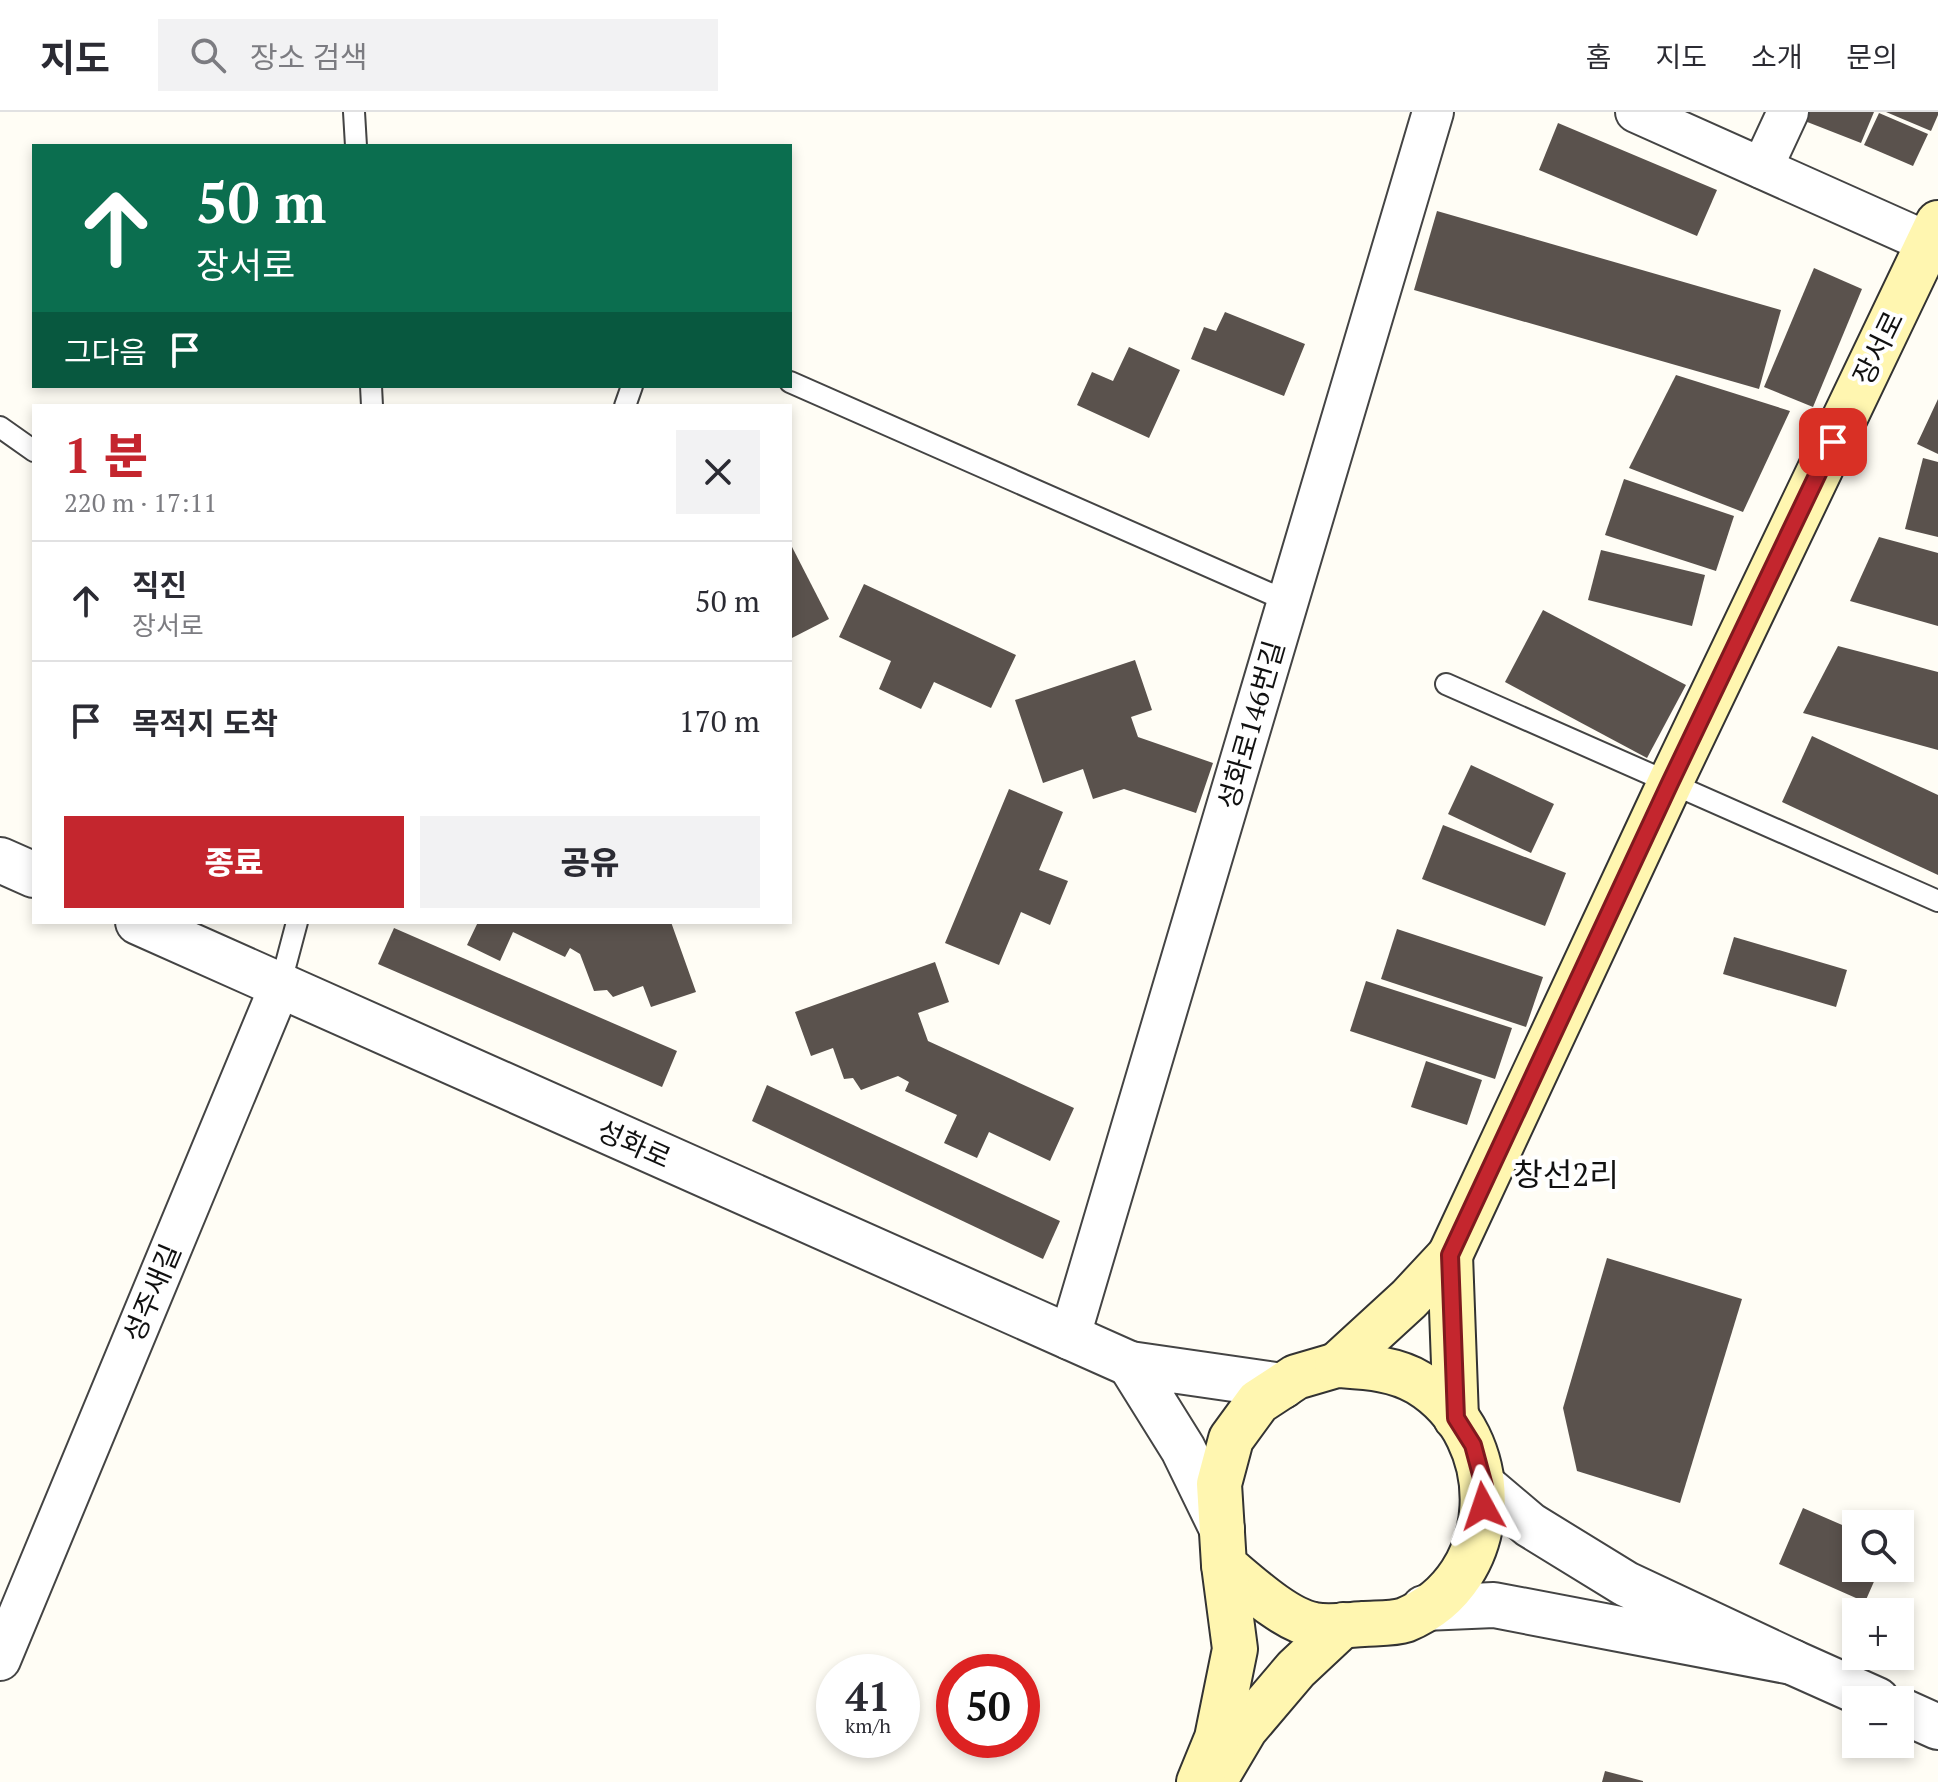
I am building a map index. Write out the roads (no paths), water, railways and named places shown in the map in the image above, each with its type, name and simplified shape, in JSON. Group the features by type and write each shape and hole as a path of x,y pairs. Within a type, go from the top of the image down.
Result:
{"main road":[{"name":"장서로","path":"1450,1255 1670,783 1935,237"},
{"path":"1337,1365 1409,1299 1450,1255"},
{"path":"1450,1255 1456,1418"},
{"path":"1199,1782 1217,1738 1235,1649 1223,1547 1219,1484 1231,1439 1258,1402 1296,1377 1337,1365 1379,1368 1418,1383 1451,1409 1473,1445 1484,1486 1482,1527 1466,1566 1439,1598 1403,1621 1313,1625 1272,1604 1223,1547"},
{"path":"1214,1782 1245,1729 1296,1669 1343,1625"}],"street":[{"name":"성화로146번길","path":"1069,1339 1433,112"},
{"path":"1762,168 1788,112"},
{"path":"1639,113 1762,168 1935,237"},
{"path":"0,860 32,874"},
{"name":"성화로","path":"142,924 1130,1364 1283,1386"},
{"name":"성주새길","path":"0,1660 280,986"},
{"path":"1130,1364 1183,1449 1223,1547"},
{"path":"1484,1486 1530,1525 1626,1584 1846,1686"},
{"path":"1424,1608 1494,1605 1792,1662"},
{"path":"1914,1716 1938,1727"}],"lane":[{"path":"354,112 356,144"},
{"path":"792,383 1287,601"},
{"path":"0,427 32,450"},
{"path":"1446,684 1938,901"},
{"name":"성주새길","path":"280,986 296,924"}],"district":[{"name":"창선2리","path":"1566,1175"}]}
